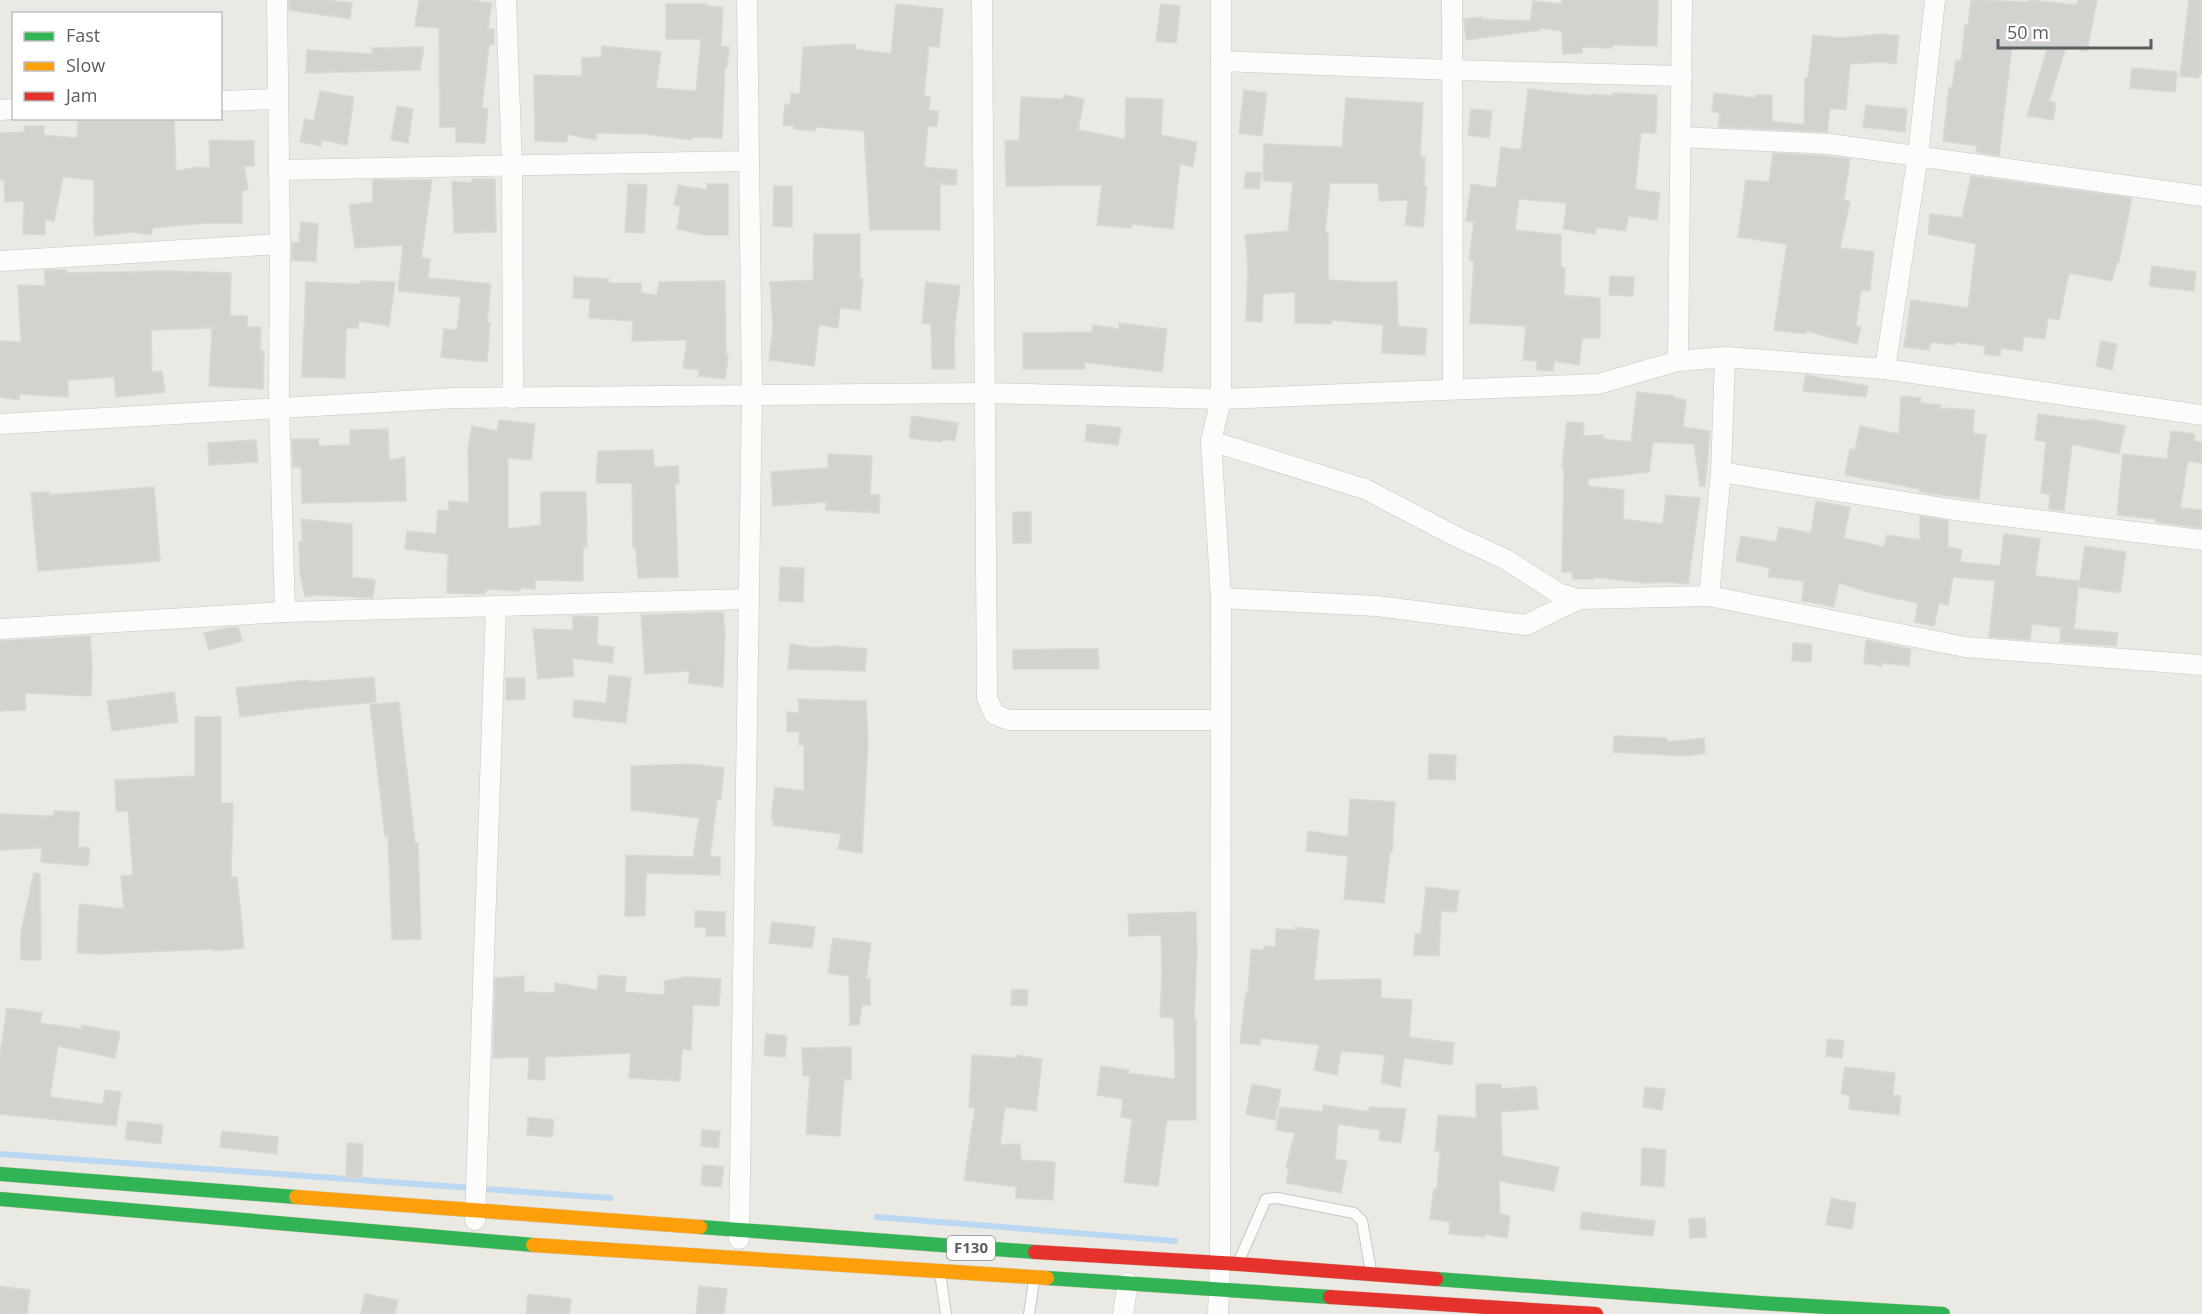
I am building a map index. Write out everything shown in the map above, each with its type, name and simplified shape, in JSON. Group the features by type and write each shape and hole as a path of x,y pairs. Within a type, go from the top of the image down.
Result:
{"main road":[{"name":"F130","path":"0,1174 477,1196 739,1229 1000,1250 1229,1263 1942,1314"},
{"name":"F130","path":"0,1199 474,1241 1218,1289 1446,1308 1596,1314"}],"street":[{"path":"277,0 280,244 279,408 285,612"},
{"path":"506,0 512,166 513,398"},
{"path":"739,1257 752,395 747,0"},
{"path":"982,0 987,698 994,714 1009,720 1220,720"},
{"path":"1218,1314 1218,1289 1229,1263 1220,720 1221,598 1211,441 1221,399 1221,0"},
{"path":"1452,0 1453,389"},
{"path":"1678,361 1682,0"},
{"path":"1885,369 1918,155 1935,0"},
{"path":"1221,61 1682,76"},
{"path":"222,101 278,99"},
{"path":"1681,137 1830,144 2202,196"},
{"path":"279,170 749,161"},
{"path":"0,261 280,244"},
{"path":"1708,596 1721,472 1725,357"},
{"path":"0,424 455,398 984,393 1221,399 1598,384 1678,361 1725,357 1885,369 2202,415"},
{"path":"1211,441 1365,489 1505,559 1558,592 1579,599 1708,596 1965,647 2202,664"},
{"path":"1721,472 1955,510 2202,540"},
{"path":"1221,598 1377,606 1526,625 1579,599"},
{"path":"0,629 285,612 749,599"},
{"path":"474,1241 496,606"},
{"path":"1123,1314 1128,1283"}],"lane":[{"path":"1229,1263 1266,1199 1277,1198 1354,1213 1362,1221 1372,1274"},
{"path":"939,1271 946,1314"},
{"path":"1029,1314 1035,1278"}],"building":[{"path":"289,0 327,0 352,3 350,19 289,10"},
{"path":"419,0 469,0 492,3 488,29 494,29 494,44 489,45 482,108 488,109 485,143 456,142 456,127 440,127 439,28 415,26"},
{"path":"1562,0 1658,0 1657,46 1582,47 1582,53 1563,54 1562,31 1540,28 1540,30 1466,40 1464,19 1482,17 1482,19 1530,21 1533,1 1562,4"},
{"path":"1971,0 2027,2 2030,0 2077,5 2078,0 2097,0 2087,51 2066,47 2049,101 2056,103 2053,120 2027,116 2047,50 2012,46 1999,156 1976,152 1977,146 1943,141 1949,88 1952,88 1956,60 1961,61 1965,25 1968,25"},
{"path":"2189,0 2202,0 2202,74 2199,74 2199,78 2180,76"},
{"path":"666,4 707,4 707,6 723,7 721,46 729,47 727,67 725,67 722,138 692,137 692,140 645,134 597,133 596,140 567,134 567,142 535,141 534,75 582,76 582,58 601,57 602,46 661,52 656,88 696,91 701,39 666,39"},
{"path":"896,4 943,9 939,47 929,46 924,96 930,97 929,110 938,111 937,126 928,126 924,167 957,170 956,185 940,184 940,230 870,230 864,131 815,127 815,131 794,129 794,126 783,125 785,104 790,105 791,93 800,94 803,47 855,44 855,49 891,54"},
{"path":"1161,4 1180,6 1176,43 1156,41"},
{"path":"1882,34 1899,36 1896,64 1880,62 1850,64 1846,110 1830,108 1827,132 1718,127 1720,113 1712,112 1714,93 1755,98 1755,95 1772,95 1772,121 1804,125 1805,78 1808,78 1813,35 1841,38"},
{"path":"424,47 420,70 306,73 307,50 372,54 372,48"},
{"path":"2132,68 2177,72 2175,92 2130,88"},
{"path":"1528,89 1592,96 1592,94 1613,96 1613,93 1657,95 1656,133 1641,133 1635,189 1660,193 1657,220 1628,216 1626,231 1596,227 1595,234 1563,229 1567,203 1519,199 1515,230 1561,235 1561,267 1565,268 1564,295 1600,298 1600,338 1582,338 1579,365 1554,361 1553,371 1537,370 1537,361 1523,360 1526,326 1470,323 1474,261 1469,260 1474,222 1466,221 1471,184 1496,188 1501,147 1521,150"},
{"path":"1244,90 1267,93 1262,136 1239,133"},
{"path":"320,91 354,97 347,145 322,140 321,146 300,142 305,119 314,121"},
{"path":"1064,95 1084,99 1078,130 1125,139 1126,98 1163,99 1161,135 1197,142 1193,167 1180,164 1173,229 1131,224 1131,228 1097,225 1102,185 1006,186 1005,140 1019,141 1021,97 1063,99"},
{"path":"1346,98 1423,103 1420,157 1425,157 1424,187 1427,187 1423,227 1405,225 1408,200 1379,201 1378,183 1330,183 1325,232 1328,232 1328,280 1397,282 1398,326 1427,329 1425,355 1382,353 1383,325 1331,320 1331,324 1295,323 1295,292 1263,294 1262,322 1246,321 1248,267 1245,235 1288,231 1293,182 1263,181 1264,144 1342,147"},
{"path":"1866,105 1907,109 1905,132 1863,127"},
{"path":"397,106 413,109 408,143 391,140"},
{"path":"1471,109 1492,111 1489,138 1468,135"},
{"path":"78,120 174,120 176,171 197,167 210,168 209,140 254,141 254,166 244,166 248,189 242,191 242,223 205,223 152,228 151,235 132,232 95,236 94,180 63,177 54,221 45,219 45,235 23,234 24,201 5,202 4,180 0,180 0,133 24,132 24,126 44,126 44,135 77,138"},
{"path":"1773,153 1850,159 1844,200 1850,202 1840,248 1874,252 1870,291 1861,290 1856,326 1861,327 1857,344 1806,331 1806,334 1774,330 1787,244 1738,237 1746,180 1769,182"},
{"path":"1246,172 1261,173 1259,189 1244,188"},
{"path":"1971,176 2132,198 2119,262 2117,262 2112,281 2069,273 2059,320 2048,318 2045,339 2024,336 2022,351 2001,348 2000,356 1984,354 1985,346 1955,342 1954,345 1931,342 1929,350 1904,347 1911,300 1968,308 1976,244 1928,234 1930,214 1962,218"},
{"path":"472,179 495,179 496,232 454,233 452,181 472,183"},
{"path":"373,180 432,180 421,258 430,259 428,278 491,284 487,322 490,323 487,362 441,357 444,329 457,330 461,297 398,291 403,245 355,248 349,205 373,202"},
{"path":"628,184 647,185 644,233 625,232"},
{"path":"707,184 728,184 728,235 705,235 677,229 681,206 674,205 678,185 707,190"},
{"path":"774,186 792,186 792,227 773,226"},
{"path":"301,222 318,224 316,262 292,260 292,242 299,243"},
{"path":"814,234 860,234 860,279 863,279 860,310 840,308 838,328 819,325 814,366 769,360 773,327 770,282 813,280"},
{"path":"2152,266 2196,272 2194,291 2149,286"},
{"path":"45,270 67,270 67,273 168,271 231,273 230,316 247,316 247,327 261,327 260,351 264,351 263,389 209,386 212,328 151,330 152,372 162,371 165,392 116,397 114,377 68,380 68,397 20,394 19,400 0,397 0,341 21,342 18,285 45,286"},
{"path":"1610,276 1634,277 1633,296 1609,295"},
{"path":"574,277 609,279 608,283 641,283 641,293 657,295 659,282 725,281 726,355 728,356 725,379 698,376 699,370 683,368 687,340 632,341 633,321 589,318 590,299 573,298"},
{"path":"361,281 395,282 389,326 359,321 358,328 346,328 345,378 302,377 306,282 361,284"},
{"path":"926,282 960,286 954,331 956,331 955,369 932,369 931,324 922,323"},
{"path":"1119,323 1167,329 1162,372 1084,362 1085,369 1023,369 1023,333 1092,332 1093,325 1119,329"},
{"path":"2101,341 2117,344 2112,370 2096,366"},
{"path":"1806,375 1868,386 1866,397 1803,391"},
{"path":"1637,392 1674,396 1674,398 1686,400 1683,427 1710,431 1705,486 1700,486 1694,444 1653,442 1649,472 1588,479 1588,486 1624,490 1623,519 1663,524 1666,495 1700,498 1688,584 1644,583 1594,577 1594,579 1572,579 1572,572 1562,572 1564,468 1562,468 1567,422 1584,423 1583,436 1603,435 1603,439 1631,442"},
{"path":"1901,396 1921,398 1920,403 1941,405 1940,408 1974,410 1973,433 1986,435 1979,500 1920,492 1920,489 1845,475 1850,449 1855,450 1860,426 1899,434"},
{"path":"2038,414 2089,421 2089,419 2125,426 2119,454 2072,444 2064,511 2049,509 2050,494 2041,493 2046,442 2035,440"},
{"path":"912,416 958,423 955,441 943,439 942,442 909,438"},
{"path":"499,420 535,424 531,460 508,458 508,529 541,525 541,492 586,492 587,547 583,547 583,581 535,580 535,589 521,588 520,591 488,589 485,594 447,593 448,554 405,549 407,531 436,534 438,510 448,511 449,501 469,503 468,449 472,426 497,431"},
{"path":"1087,424 1121,428 1118,445 1085,441"},
{"path":"388,429 389,460 405,457 406,501 302,503 301,467 293,467 292,439 318,439 319,446 350,445 350,430"},
{"path":"2171,431 2195,434 2194,441 2202,442 2202,463 2188,461 2180,508 2202,510 2202,528 2156,522 2156,519 2117,515 2123,454 2167,459"},
{"path":"256,440 258,462 209,465 208,443"},
{"path":"653,450 654,467 678,466 679,484 675,484 678,577 638,578 636,549 633,548 632,483 596,483 598,451"},
{"path":"828,454 872,456 870,494 880,495 879,513 826,510 826,502 773,506 771,472 828,468"},
{"path":"154,487 160,561 38,571 31,493 49,492 50,495"},
{"path":"1816,501 1850,507 1844,538 1884,547 1887,535 1920,540 1920,516 1948,521 1948,547 1962,550 1960,562 2000,566 2004,534 2040,539 2035,576 2079,581 2074,629 2118,633 2116,646 2060,642 2061,628 2032,624 2030,640 1989,637 1995,581 1953,577 1948,605 1939,603 1934,626 1915,622 1918,603 1875,594 1839,583 1834,607 1802,601 1804,581 1768,577 1770,568 1736,561 1741,536 1776,542 1779,527 1811,533"},
{"path":"1013,512 1031,512 1031,543 1013,543"},
{"path":"301,519 352,524 352,577 375,580 373,598 314,595 305,597 300,574 299,542 303,541"},
{"path":"2085,546 2126,552 2120,593 2079,587"},
{"path":"780,567 804,568 803,602 779,601"},
{"path":"723,612 725,632 723,687 688,683 690,671 645,674 641,615"},
{"path":"573,616 598,617 597,645 614,647 612,663 572,658 574,676 538,679 533,629 573,630"},
{"path":"238,627 242,641 209,650 204,633"},
{"path":"90,636 91,696 25,693 26,710 0,711 0,641"},
{"path":"1866,640 1911,649 1909,666 1864,663"},
{"path":"1793,643 1812,644 1811,662 1792,661"},
{"path":"790,644 815,648 835,646 867,649 865,671 788,669"},
{"path":"1098,649 1099,669 1013,669 1013,650"},
{"path":"609,675 631,678 626,723 573,717 574,700 606,703"},
{"path":"374,677 376,702 240,717 236,688 309,680 309,682"},
{"path":"506,678 525,678 525,699 506,700"},
{"path":"174,692 178,722 112,731 107,701"},
{"path":"798,699 866,701 868,743 862,853 838,849 841,834 773,825 773,818 771,818 775,787 804,791 804,745 799,745 799,732 787,732 787,712 799,713"},
{"path":"399,702 415,843 418,843 421,939 392,940 388,836 385,836 370,705"},
{"path":"195,717 221,717 221,803 233,803 231,877 237,877 244,948 214,951 213,949 77,953 79,906 81,907 81,904 124,909 121,876 133,875 128,811 116,811 115,780 195,776"},
{"path":"1614,736 1667,738 1667,742 1704,738 1705,753 1686,756 1613,752"},
{"path":"1429,754 1456,755 1455,780 1428,779"},
{"path":"692,764 724,768 721,799 717,799 710,857 720,857 720,875 646,873 645,916 625,916 626,855 693,857 699,818 631,810 631,766"},
{"path":"1350,799 1395,802 1392,852 1390,852 1384,903 1344,899 1348,856 1306,851 1308,831 1348,837"},
{"path":"54,811 79,812 78,847 90,848 88,866 41,862 42,848 0,850 0,814 54,816"},
{"path":"34,873 40,874 41,960 21,960 21,931"},
{"path":"1426,887 1459,891 1456,912 1441,911 1439,956 1414,955 1415,934 1421,934"},
{"path":"695,911 725,912 725,936 706,936 706,927 695,927"},
{"path":"1196,912 1194,1020 1196,1020 1196,1120 1167,1120 1158,1186 1124,1182 1132,1119 1121,1117 1123,1099 1097,1095 1101,1066 1129,1070 1128,1073 1175,1079 1174,1018 1160,1017 1161,935 1129,936 1128,914"},
{"path":"772,922 815,927 812,948 769,943"},
{"path":"1295,927 1319,930 1314,980 1381,979 1381,998 1412,1000 1409,1037 1454,1043 1452,1065 1404,1058 1400,1087 1381,1083 1385,1055 1341,1051 1337,1075 1314,1070 1319,1045 1261,1038 1260,1045 1240,1043 1246,993 1248,993 1251,949 1264,950 1264,946 1275,947 1276,929 1295,930"},
{"path":"833,938 871,943 866,979 870,979 870,1005 862,1005 859,1025 850,1025 849,976 828,973"},
{"path":"599,975 626,977 625,992 665,995 664,981 685,977 721,979 719,1006 693,1005 691,1050 682,1049 680,1081 629,1078 631,1053 545,1057 545,1080 528,1079 529,1057 493,1058 495,978 524,976 524,992 555,993 555,983 597,990"},
{"path":"1012,989 1028,990 1027,1006 1011,1005"},
{"path":"7,1008 42,1013 40,1023 81,1029 82,1025 120,1032 115,1058 58,1046 50,1097 103,1104 105,1090 121,1092 116,1126 0,1114 0,1054"},
{"path":"766,1034 787,1036 785,1057 764,1055"},
{"path":"1827,1039 1844,1041 1842,1058 1826,1056"},
{"path":"851,1047 851,1080 844,1080 840,1136 806,1134 810,1076 803,1076 802,1048"},
{"path":"972,1055 1016,1058 1017,1055 1042,1059 1036,1111 1005,1107 1000,1145 1020,1144 1021,1160 1055,1162 1053,1200 1016,1198 1016,1187 964,1180 975,1108 969,1107"},
{"path":"1845,1067 1895,1073 1893,1095 1901,1096 1899,1115 1849,1109 1850,1095 1841,1094"},
{"path":"1252,1084 1281,1090 1275,1120 1246,1114"},
{"path":"1476,1084 1501,1084 1501,1089 1536,1086 1538,1109 1501,1112 1502,1156 1559,1167 1554,1191 1499,1181 1500,1214 1510,1216 1507,1238 1485,1234 1485,1237 1449,1234 1450,1222 1430,1219 1434,1189 1437,1189 1440,1151 1435,1151 1438,1115 1476,1118"},
{"path":"1645,1087 1665,1089 1662,1110 1643,1107"},
{"path":"1323,1105 1369,1112 1369,1107 1406,1109 1401,1143 1379,1140 1380,1130 1338,1124 1335,1159 1347,1161 1341,1193 1286,1183 1289,1168 1286,1167 1295,1133 1276,1130 1280,1107 1323,1112"},
{"path":"528,1117 554,1120 552,1137 527,1135"},
{"path":"128,1121 163,1125 161,1144 125,1139"},
{"path":"702,1130 720,1131 718,1148 701,1146"},
{"path":"222,1131 278,1137 277,1154 220,1147"},
{"path":"347,1143 363,1144 362,1178 346,1178"},
{"path":"1642,1148 1666,1150 1664,1187 1641,1185"},
{"path":"703,1165 724,1167 721,1187 701,1185"},
{"path":"1831,1198 1856,1203 1852,1229 1826,1225"},
{"path":"1582,1212 1655,1221 1653,1236 1580,1229"},
{"path":"1705,1218 1706,1237 1690,1238 1689,1219"},
{"path":"0,1286 30,1290 27,1314 0,1314"},
{"path":"699,1286 727,1289 724,1314 696,1314"},
{"path":"365,1294 398,1300 395,1314 361,1314"},
{"path":"528,1294 571,1299 569,1314 526,1314"}],"waterway":[{"path":"0,1154 610,1198"},
{"path":"877,1217 1175,1241"}],"traffic: fast":[{"path":"0,1174 296,1197"},
{"path":"0,1199 533,1245"},
{"path":"700,1227 1035,1252"},
{"path":"1047,1278 1330,1297"},
{"path":"1436,1279 1943,1314"}],"traffic: slow":[{"path":"296,1197 700,1227"},
{"path":"533,1245 1047,1278"}],"traffic: jam":[{"path":"1035,1252 1436,1279"},
{"path":"1330,1297 1596,1314"}]}
